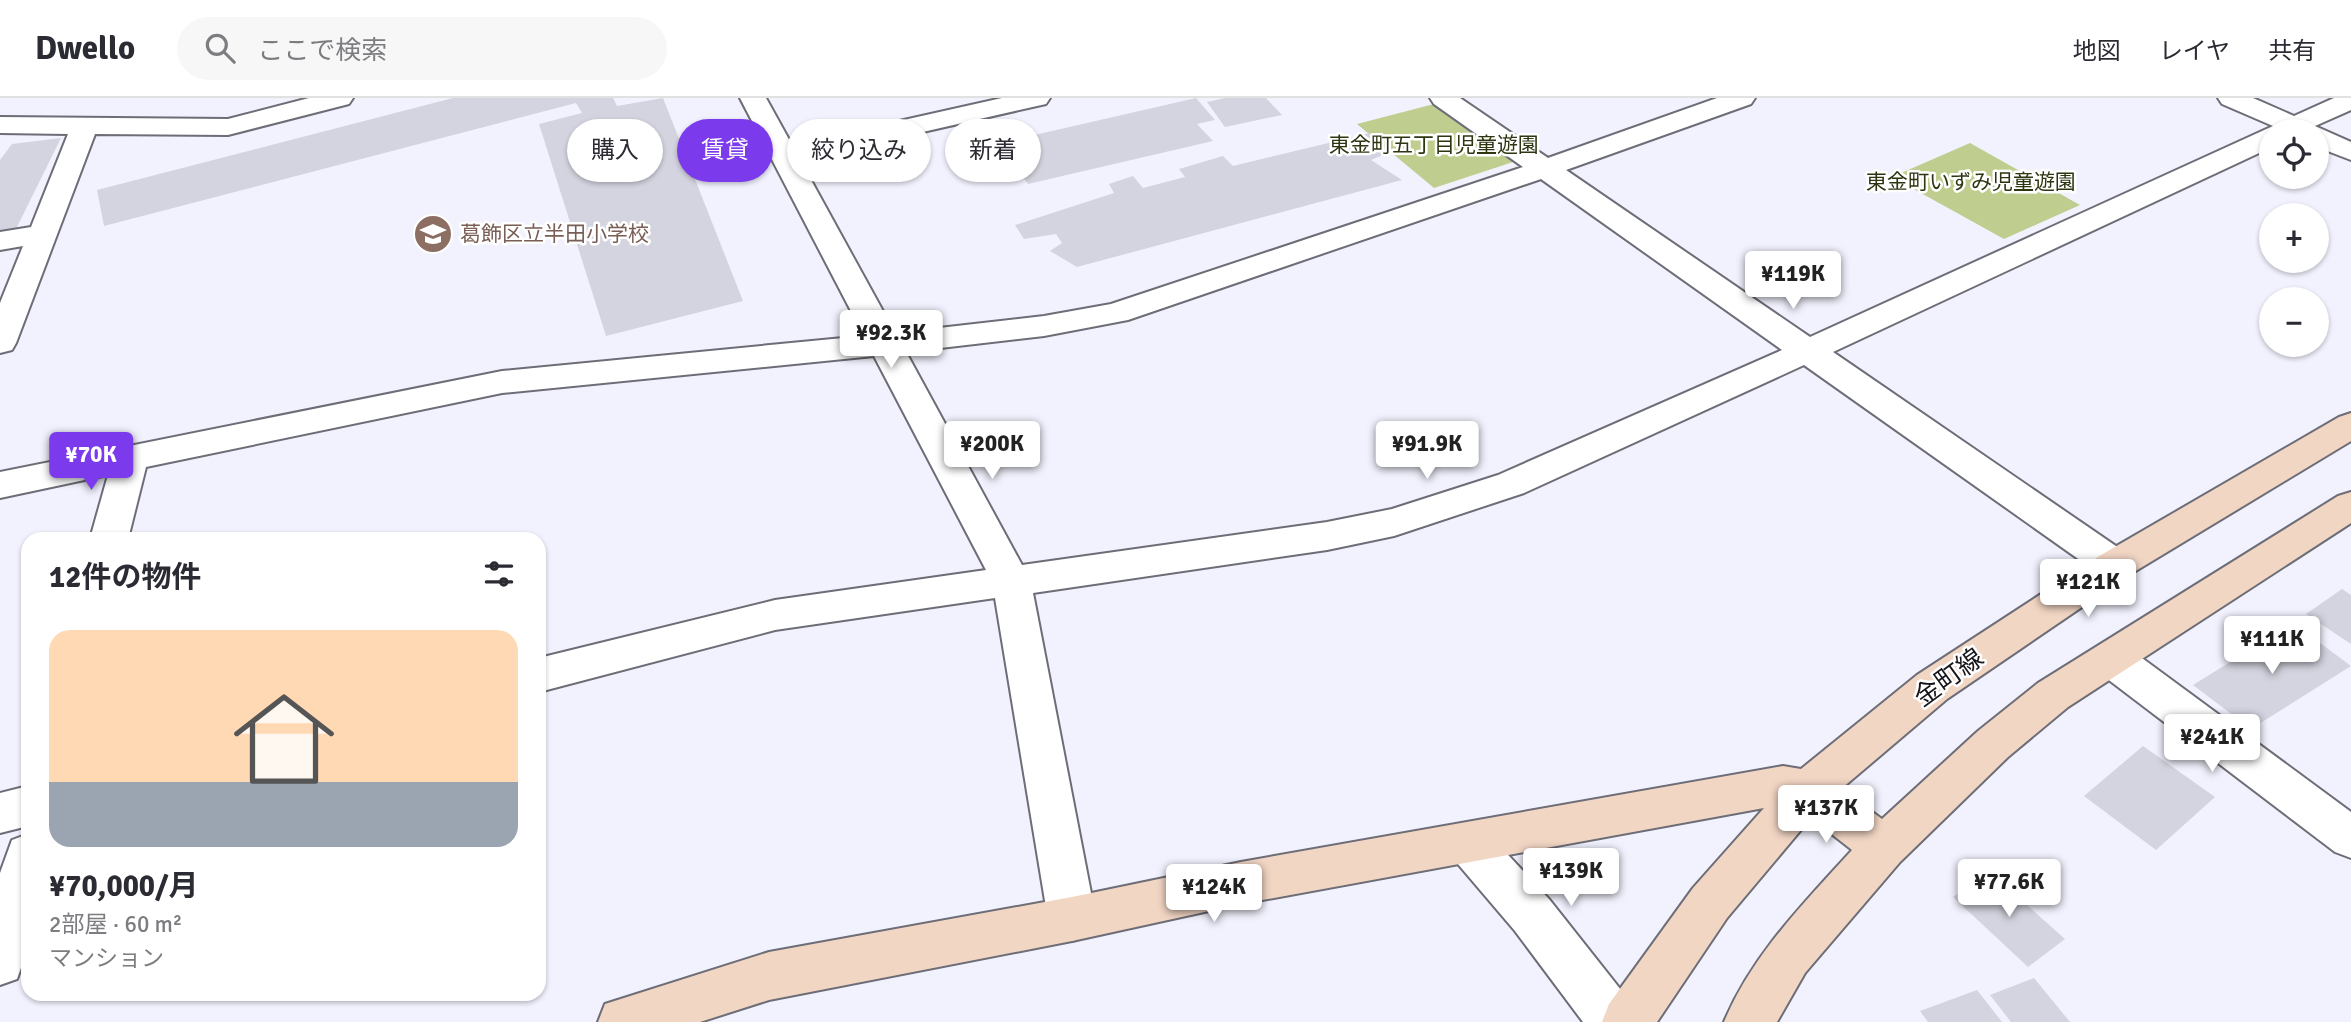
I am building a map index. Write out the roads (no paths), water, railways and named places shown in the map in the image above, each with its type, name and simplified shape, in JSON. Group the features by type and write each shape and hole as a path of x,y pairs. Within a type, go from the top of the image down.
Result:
{"main road":[{"name":"金町線","path":"1627,1022 1710,902 1808,790 1932,687 2115,565 2351,425"},
{"path":"1749,1022 1788,957 1884,846 1993,744 2043,704 2351,505"},
{"path":"623,1022 769,976 1072,919 1241,883 1783,785 1808,790 1884,846"}],"street":[{"path":"0,116 37,98"},
{"path":"0,125 228,127 340,98"},
{"path":"753,98 1012,580 1072,919"},
{"path":"784,155 1037,98"},
{"path":"1443,98 2115,565"},
{"path":"0,485 502,382 887,344 1044,326 1117,313 1544,169 1742,98"},
{"path":"2231,98 2270,119"},
{"path":"2317,119 2351,100"},
{"path":"0,343 85,126"},
{"path":"2329,144 2351,152"},
{"path":"546,673 775,615 1327,536 1394,522 1511,484 2259,148"},
{"path":"0,241 41,234"},
{"path":"111,532 130,459"},
{"path":"2112,659 2351,838"},
{"path":"0,813 21,808"},
{"path":"1468,843 1532,915 1614,1022"},
{"path":"0,962 21,882"}],"place":[{"name":"葛飾区立半田小学校","path":"433,234"}],"park label":[{"name":"東金町五丁目児童遊園","path":"1434,145"},
{"name":"東金町いずみ児童遊園","path":"1971,182"}]}
